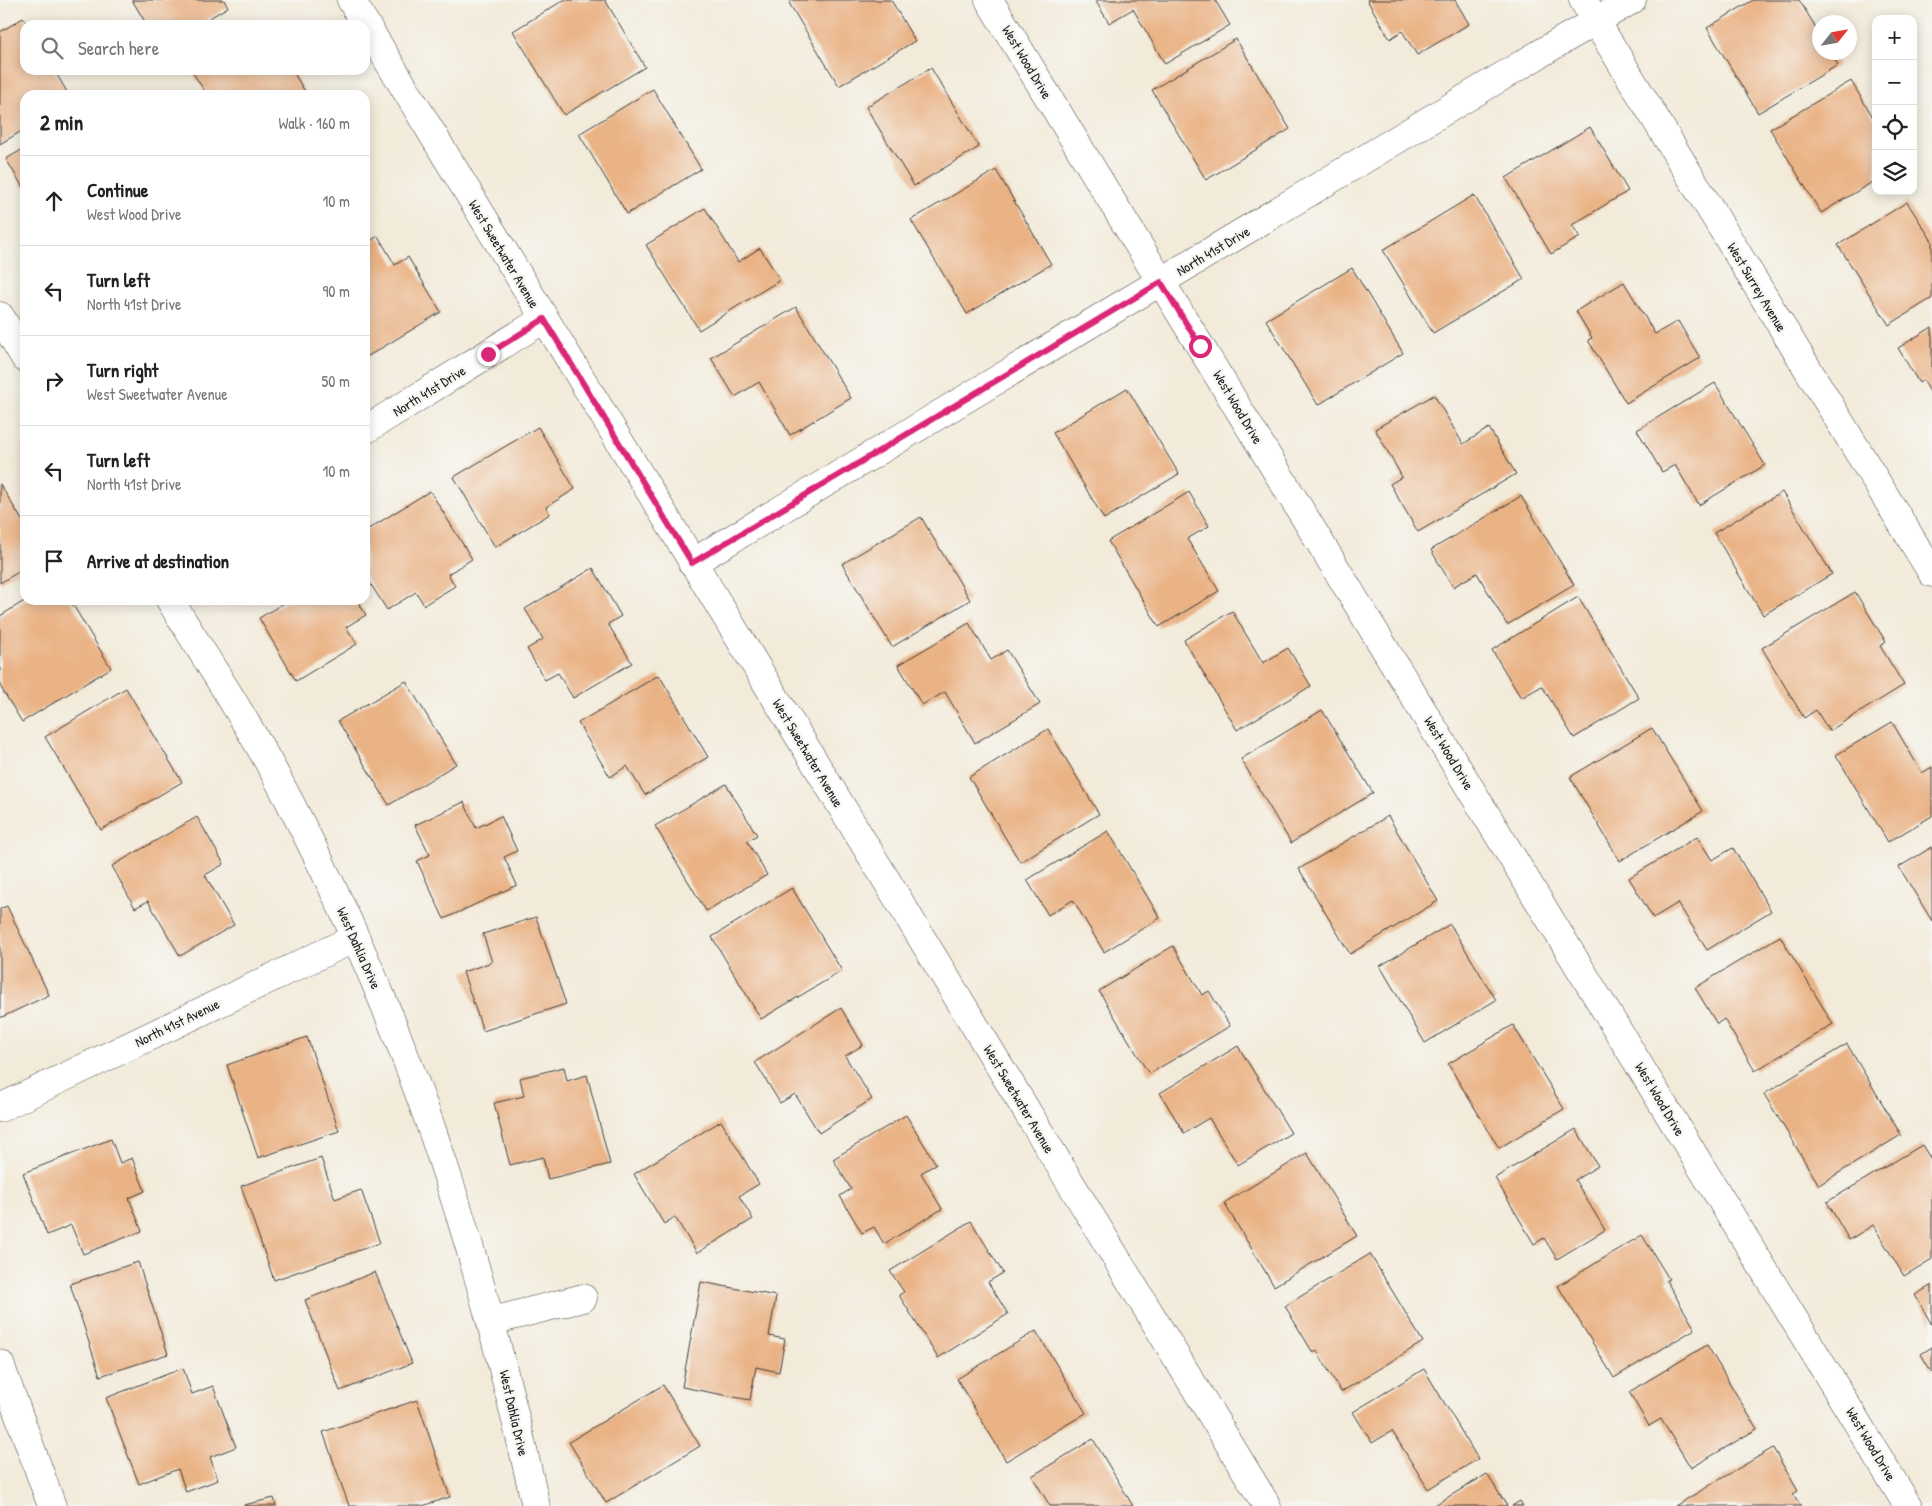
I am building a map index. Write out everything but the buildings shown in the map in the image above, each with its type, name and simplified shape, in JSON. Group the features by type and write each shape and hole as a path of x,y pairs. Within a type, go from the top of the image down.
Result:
{"street":[{"name":"West Sweetwater Avenue","path":"351,0 363,20"},
{"name":"West Wood Drive","path":"989,0 1908,1506"},
{"name":"North 41st Drive","path":"692,563 1161,282 1590,10 1632,0"},
{"name":"West Surrey Avenue","path":"1590,10 1932,573"},
{"name":"West Sweetwater Avenue","path":"370,31 1267,1506"},
{"path":"0,316 20,350"},
{"name":"North 41st Drive","path":"370,427 544,319"},
{"name":"West Dahlia Drive","path":"173,605 274,772 333,890 384,1002 463,1221 492,1321 536,1506"},
{"name":"North 41st Avenue","path":"0,1108 355,938"},
{"path":"492,1321 583,1298"},
{"path":"0,1364 52,1506"}],"route":[{"path":"488,354 544,319 692,563 1161,282 1200,346"}]}
